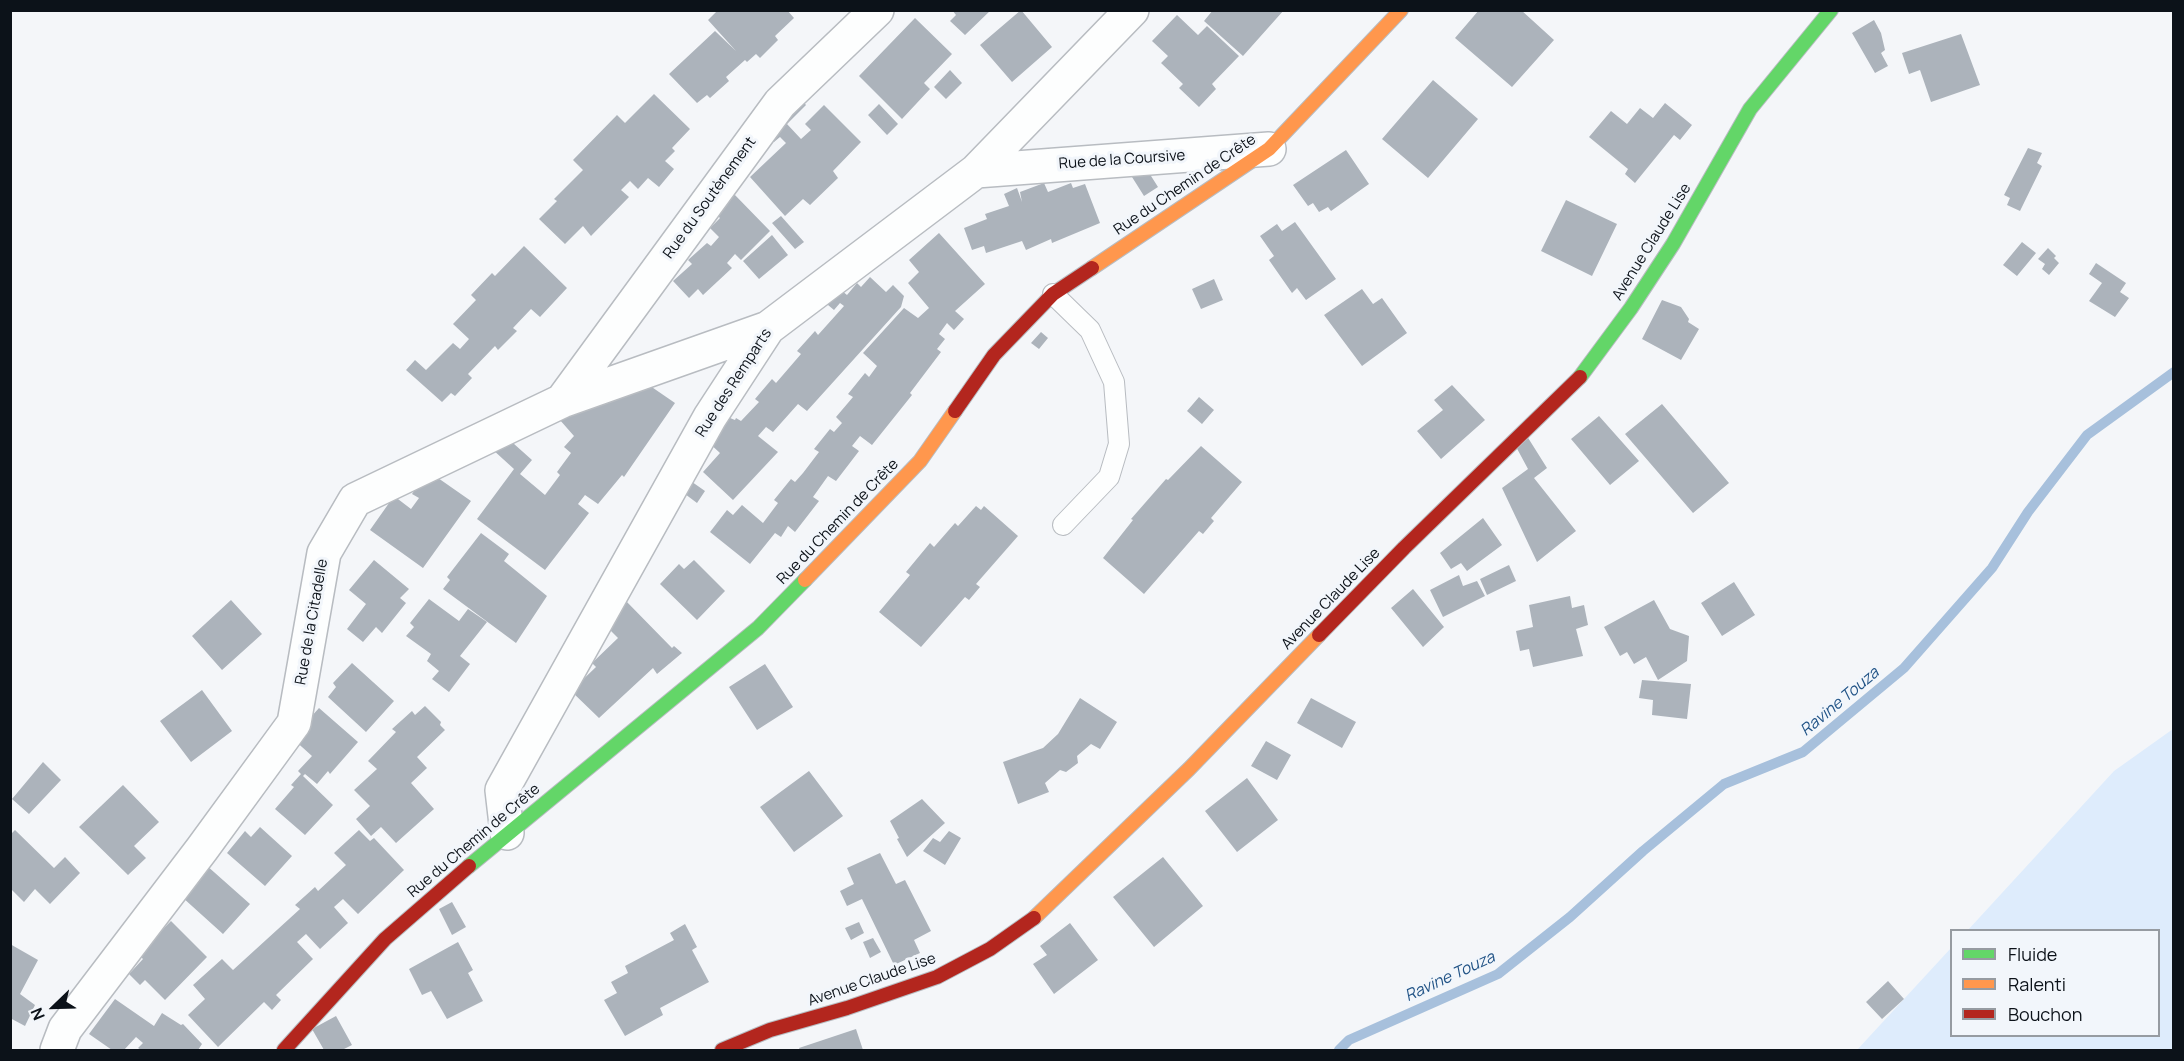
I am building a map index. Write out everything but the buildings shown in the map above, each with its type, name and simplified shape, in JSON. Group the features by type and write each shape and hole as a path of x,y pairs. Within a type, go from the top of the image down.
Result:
{"street":[{"name":"Rue du Soutènement","path":"562,401 780,103 877,10"},
{"name":"Rue des Remparts","path":"507,833 502,790 710,417 768,328 976,171 1132,10"},
{"name":"Rue du Chemin de Crête","path":"284,1050 385,939 507,833 758,628 920,461 994,355 1053,294 1269,149 1401,10"},
{"name":"Avenue Claude Lise","path":"722,1050 770,1030 847,1008 937,977 990,949 1040,914 1189,769 1404,548 1580,378 1631,308 1667,253 1750,110 1831,10"},
{"name":"Rue de la Coursive","path":"976,171 1269,149"},
{"name":"Rue de la Citadelle","path":"57,1050 65,1029 202,849 294,723 324,553 355,500 562,401 768,328"}],"lane":[{"path":"1053,294 1090,330 1114,382 1119,444 1109,477 1063,525"}],"shaded area":[{"path":"2173,729 2173,1050 1857,1050 1950,949 1950,1037 2160,1037 2160,929 1969,929 2114,771"}],"waterway":[{"name":"Ravine Touza","path":"1339,1050 1349,1040 1498,974 1570,917 1643,851 1724,784 1803,752 1904,668 1992,568 2028,512 2087,435 2174,372"}],"traffic: fast":[{"path":"1580,377 1631,308 1673,244 1750,109 1831,10"},
{"path":"469,866 758,628 805,580"}],"traffic: slow":[{"path":"1092,268 1269,149 1401,10"},
{"path":"805,580 920,461 955,411"},
{"path":"1034,918 1189,769 1319,635"}],"traffic: jam":[{"path":"955,411 994,355 1053,294 1092,268"},
{"path":"1319,635 1404,548 1580,377"},
{"path":"284,1050 385,939 469,866"},
{"path":"722,1050 770,1030 847,1008 937,977 990,949 1034,918"}]}
